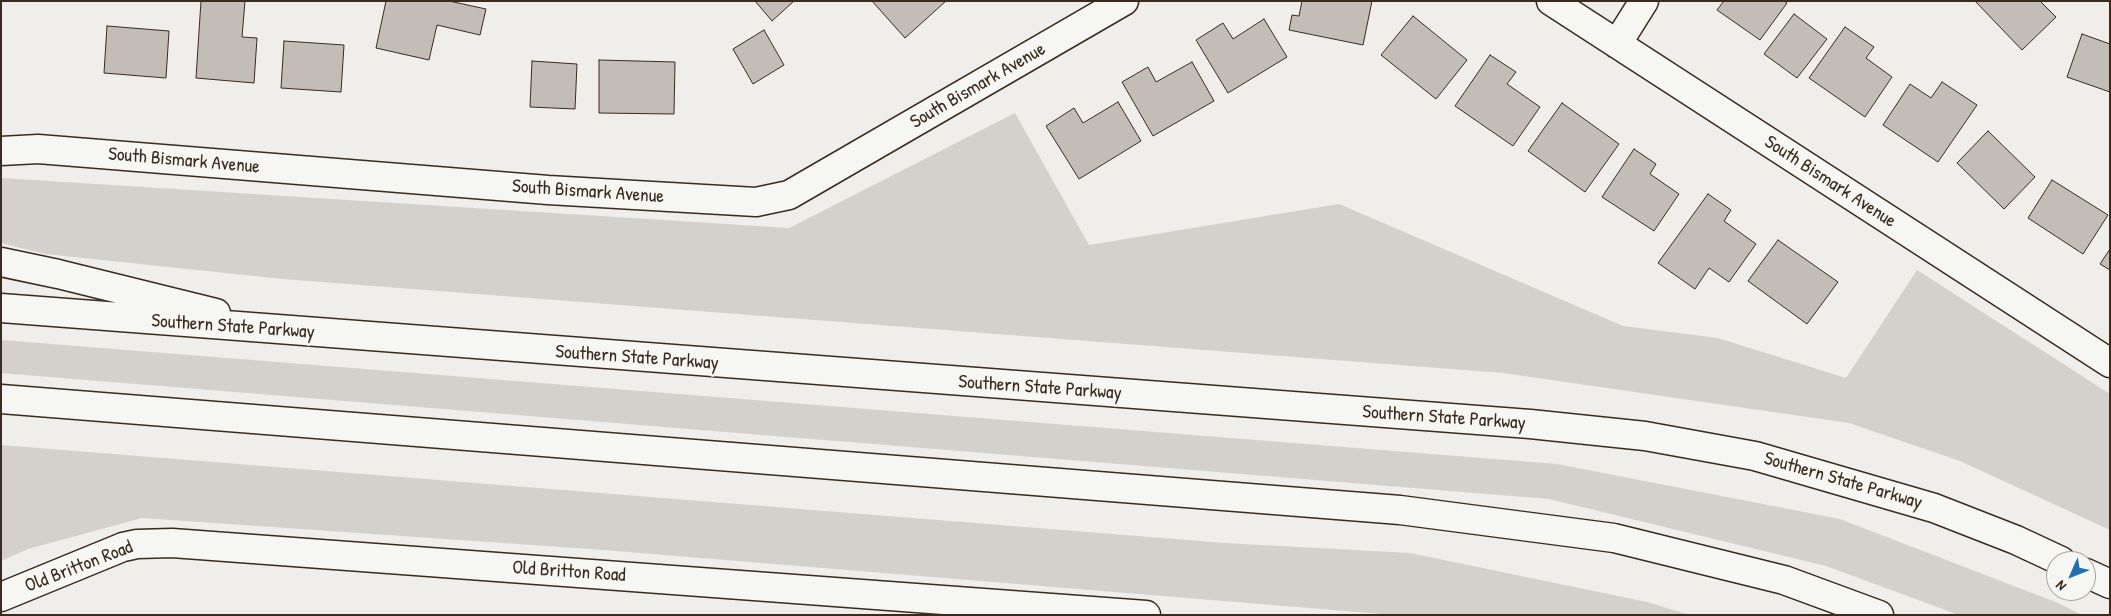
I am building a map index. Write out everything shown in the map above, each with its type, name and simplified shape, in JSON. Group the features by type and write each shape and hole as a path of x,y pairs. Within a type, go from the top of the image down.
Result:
{"main road":[{"name":"South Bismark Avenue","path":"1,151 38,150 548,190 756,202 789,195 1124,1"},
{"name":"South Bismark Avenue","path":"1551,1 2110,363"},
{"path":"1617,44 1644,1"},
{"path":"1,262 58,274 293,332"},
{"name":"Southern State Parkway","path":"1,308 293,332 1530,424 1645,436 1755,456 1934,508 2016,540 2046,554"},
{"path":"1,399 1400,510 1614,538 1784,580 1879,615"},
{"name":"Old Britton Road","path":"1,597 123,547 137,544 172,543 1146,615"},
{"path":"2096,578 2110,584"}],"shaded area":[{"path":"1015,113 1089,245 1339,204 1623,326 1718,338 1846,378 1917,270 2110,394 2110,530 1960,461 1849,423 1503,373 283,279 45,254 1,243 1,178 789,228"},
{"path":"1,340 1557,464 1840,519 2046,598 2046,601 2058,603 2082,615 1959,615 1826,566 1549,499 1,373"},
{"path":"1,445 1225,543 1410,553 1647,602 1690,615 1394,615 604,550 142,518 28,549 1,561"}],"building":[{"path":"201,1 245,1 242,37 257,38 254,83 196,78"},
{"path":"386,1 449,1 486,9 480,35 437,25 429,60 376,48"},
{"path":"755,1 794,1 772,21"},
{"path":"872,1 946,1 905,38"},
{"path":"1302,1 1372,1 1363,45 1289,30 1292,15 1299,16"},
{"path":"1724,1 1784,1 1787,3 1760,40 1717,10"},
{"path":"1975,1 2040,1 2056,17 2022,50"},
{"path":"1794,14 1827,39 1797,78 1764,54"},
{"path":"1413,16 1467,60 1436,99 1381,55"},
{"path":"1264,19 1287,57 1228,93 1196,40 1223,23 1233,39"},
{"path":"107,26 169,31 166,78 104,73"},
{"path":"1845,27 1874,47 1866,58 1892,77 1865,117 1809,78"},
{"path":"764,30 784,65 753,84 733,49"},
{"path":"2082,34 2110,44 2110,92 2067,77"},
{"path":"284,41 344,45 341,92 281,88"},
{"path":"1490,55 1516,72 1507,84 1540,107 1513,146 1455,106"},
{"path":"599,60 675,62 674,114 599,113"},
{"path":"532,61 577,64 575,109 530,107"},
{"path":"1192,62 1214,101 1153,136 1122,82 1148,67 1156,82"},
{"path":"1942,82 1977,105 1938,162 1883,125 1910,84 1931,98"},
{"path":"1118,102 1141,141 1079,179 1046,126 1074,108 1083,123"},
{"path":"1562,103 1619,144 1585,192 1528,151"},
{"path":"1988,131 2035,177 2004,209 1957,163"},
{"path":"1634,149 1656,164 1650,174 1679,194 1654,231 1602,197"},
{"path":"2052,180 2108,215 2083,254 2028,218"},
{"path":"1708,194 1731,210 1724,221 1756,244 1729,282 1709,268 1695,289 1658,263"},
{"path":"1778,240 1838,282 1807,324 1748,281"},
{"path":"2110,249 2110,270 2100,264"}]}
